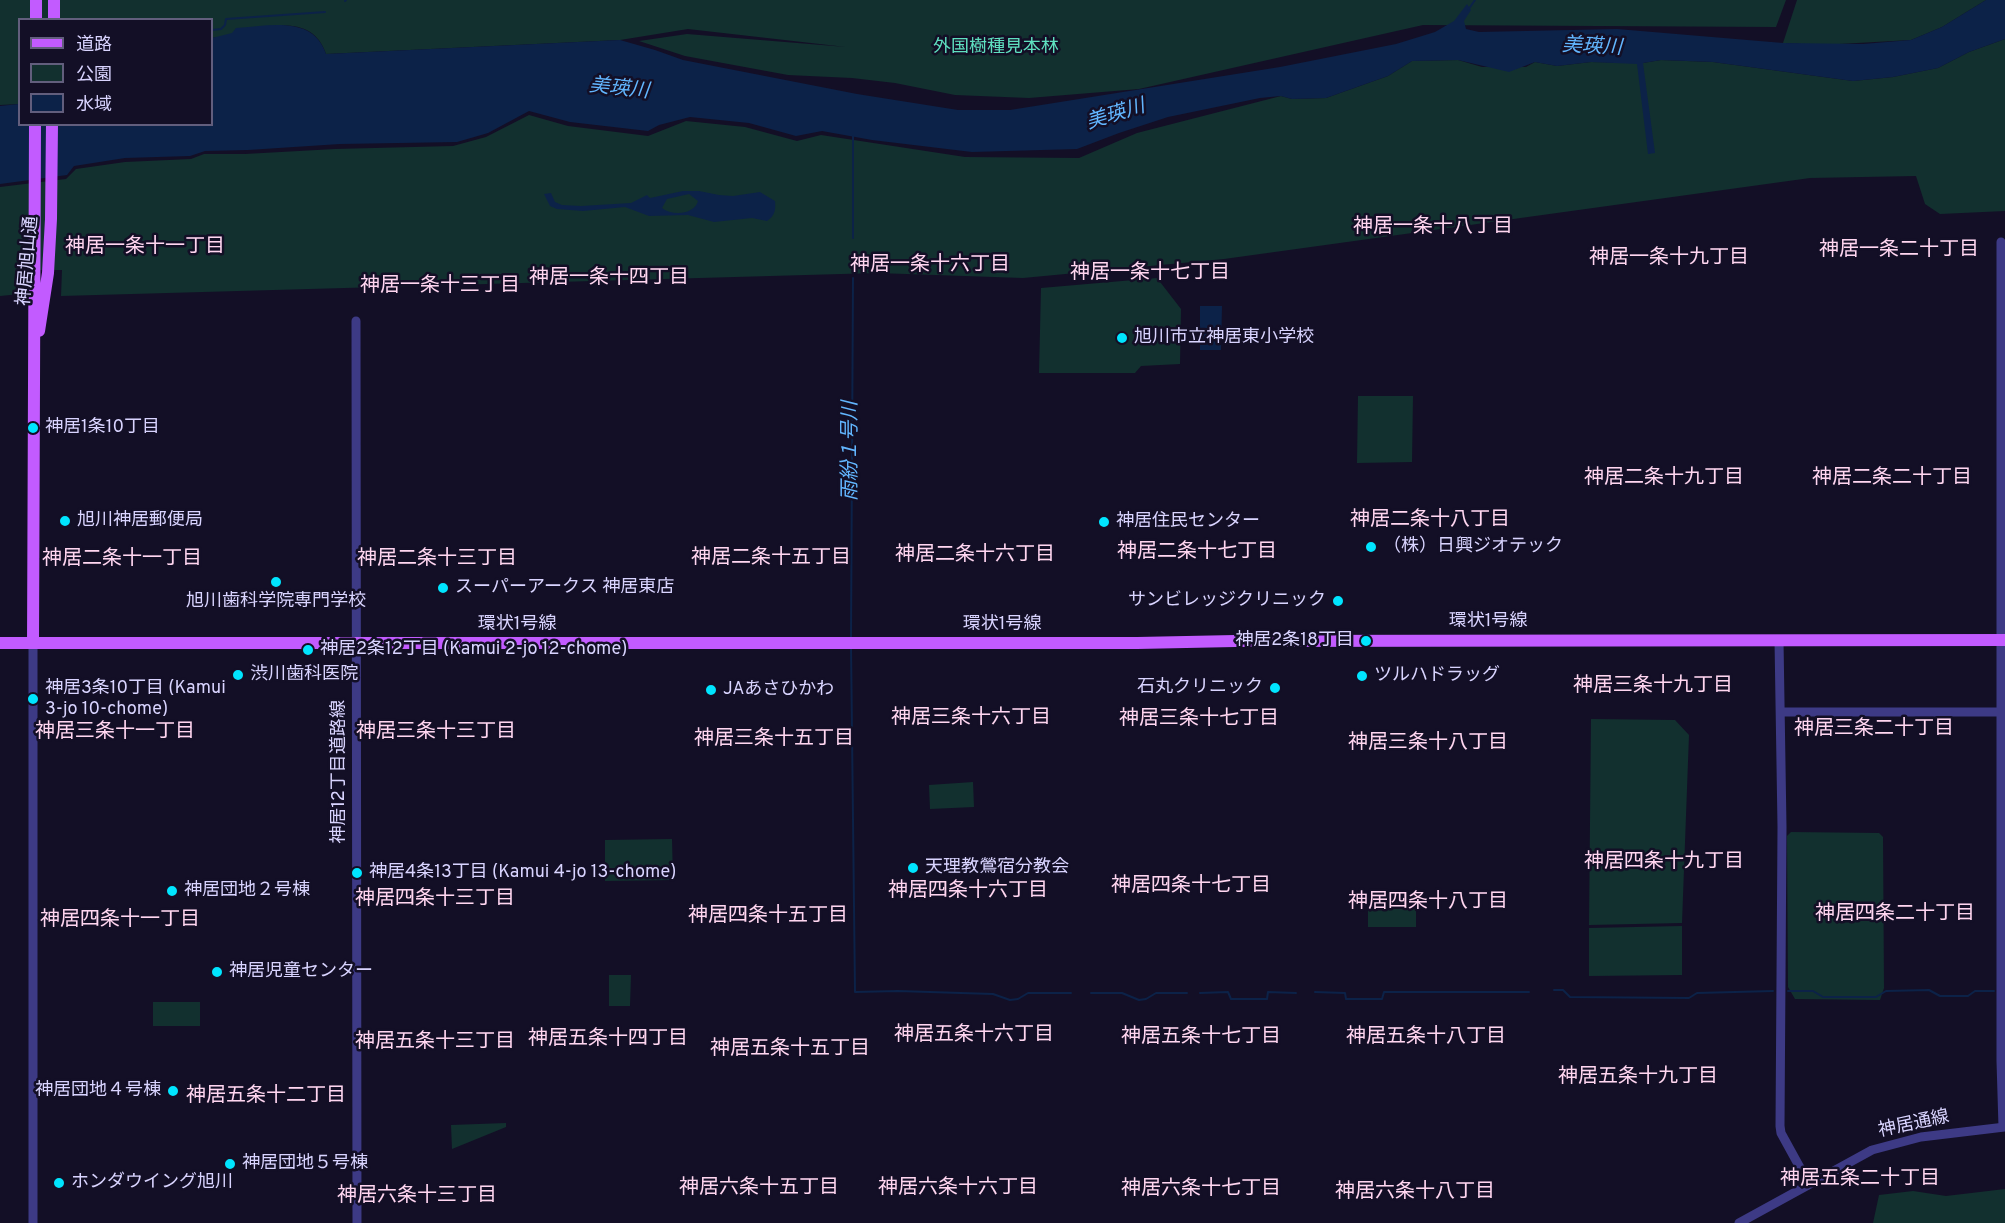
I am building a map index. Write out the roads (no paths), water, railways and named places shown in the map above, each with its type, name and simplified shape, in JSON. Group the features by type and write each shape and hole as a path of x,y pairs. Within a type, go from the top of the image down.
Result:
{"main road":[{"path":"36,0 36,18"},
{"path":"54,0 54,18"},
{"name":"神居旭山通","path":"33,643 35,126"},
{"name":"神居旭山通","path":"33,401 48,273 52,126"},
{"name":"環状1号線","path":"0,643 2003,640"}],"street":[{"path":"2001,242 2003,640 2001,1061 2004,1127"},
{"name":"神居12丁目道路線","path":"356,321 357,1223"},
{"path":"1779,640 1780,1126 1781,1133 1809,1184"},
{"name":"神居旭山通","path":"33,643 33,1223"},
{"path":"1780,712 2003,712"},
{"name":"神居通線","path":"1739,1223 1872,1150 1921,1137 2004,1127"}],"water":[{"name":"美瑛川","path":"1986,0 2005,0 2005,39 1969,52 1938,68 1893,77 1853,81 1713,62 1661,60 1643,63 1655,153 1648,154 1637,64 1591,62 1557,66 1535,62 1509,72 1458,60 1412,61 1388,76 1326,98 1292,99 1281,96 1260,98 1168,117 1077,149 972,152 872,140 822,131 796,136 749,123 690,117 659,125 648,131 570,122 529,111 488,133 457,142 340,144 205,151 190,156 125,158 74,166 67,175 0,184 0,106 18,104 18,126 213,126 213,38 232,33 236,28 276,25 301,28 311,33 320,42 326,54 620,40 683,60 857,94 958,110 1010,110 1280,67 1396,44 1435,32 1454,21 1467,4 1471,10 1464,21 1466,29 1479,32 1617,29 1783,43 1863,44 1911,40 1942,27"},
{"path":"683,191 733,196 760,192 775,201 775,207 773,215 767,221 752,218 714,222 688,215 649,216 625,207 583,211 557,209 550,206 544,194 551,193 555,202 562,205 581,206 631,203 647,195 650,198","holes":["689,194 698,201 696,206 682,213 666,211 662,208 667,199"]},
{"path":"1200,306 1222,306 1221,350 1200,350"}],"waterway":[{"path":"1468,10 1475,0"},
{"path":"213,30 221,29 226,19 325,12"},
{"name":"雨紛１号川","path":"853,136 853,238"},
{"name":"雨紛１号川","path":"851,638 853,278"},
{"path":"851,646 855,992 993,994 1010,1000 1018,999 1028,993 1071,993"},
{"path":"1554,990 1563,990 1570,997 1689,998 1697,993 1773,991"},
{"path":"1788,991 1813,991 1823,997 1876,997 1886,991 1929,990 1940,996 1968,996 1975,991 1994,991"},
{"path":"1200,993 1228,992 1231,999 1267,999 1268,992 1296,993"},
{"path":"1315,992 1345,993 1346,999 1382,999 1384,992 1529,992"},
{"path":"1091,993 1122,993 1139,1000 1156,993 1187,993"}],"place":[{"name":"旭川市立神居東小学校","path":"1122,338"},
{"name":"神居1条10丁目","path":"33,428"},
{"name":"旭川神居郵便局","path":"65,521"},
{"name":"神居住民センター","path":"1104,522"},
{"name":"（株）日興ジオテック","path":"1371,547"},
{"name":"旭川歯科学院専門学校","path":"276,582"},
{"name":"スーパーアークス 神居東店","path":"443,588"},
{"name":"サンビレッジクリニック","path":"1338,601"},
{"name":"神居2条18丁目","path":"1366,641"},
{"name":"神居2条12丁目 (Kamui 2-jo 12-chome)","path":"308,650"},
{"name":"渋川歯科医院","path":"238,675"},
{"name":"ツルハドラッグ","path":"1362,676"},
{"name":"石丸クリニック","path":"1275,688"},
{"name":"JAあさひかわ","path":"711,690"},
{"name":"神居3条10丁目 (Kamui 3-jo 10-chome)","path":"33,699"},
{"name":"天理教鶯宿分教会","path":"913,868"},
{"name":"神居4条13丁目 (Kamui 4-jo 13-chome)","path":"357,873"},
{"name":"神居団地２号棟","path":"172,891"},
{"name":"神居児童センター","path":"217,972"},
{"name":"神居団地４号棟","path":"173,1091"},
{"name":"神居団地５号棟","path":"230,1164"},
{"name":"ホンダウイング旭川","path":"59,1183"}],"district":[{"name":"神居一条十八丁目","path":"1433,228"},
{"name":"神居一条十一丁目","path":"145,248"},
{"name":"神居一条二十丁目","path":"1899,251"},
{"name":"神居一条十九丁目","path":"1669,259"},
{"name":"神居一条十六丁目","path":"930,266"},
{"name":"神居一条十七丁目","path":"1150,274"},
{"name":"神居一条十四丁目","path":"609,279"},
{"name":"神居一条十三丁目","path":"440,287"},
{"name":"神居二条十九丁目","path":"1664,479"},
{"name":"神居二条二十丁目","path":"1892,479"},
{"name":"神居二条十八丁目","path":"1430,521"},
{"name":"神居二条十七丁目","path":"1197,553"},
{"name":"神居二条十六丁目","path":"975,556"},
{"name":"神居二条十五丁目","path":"771,559"},
{"name":"神居二条十一丁目","path":"122,560"},
{"name":"神居二条十三丁目","path":"437,560"},
{"name":"神居三条十九丁目","path":"1653,687"},
{"name":"神居三条十六丁目","path":"971,719"},
{"name":"神居三条十七丁目","path":"1199,720"},
{"name":"神居三条二十丁目","path":"1874,730"},
{"name":"神居三条十一丁目","path":"115,733"},
{"name":"神居三条十三丁目","path":"436,733"},
{"name":"神居三条十五丁目","path":"774,740"},
{"name":"神居三条十八丁目","path":"1428,744"},
{"name":"神居四条十九丁目","path":"1664,863"},
{"name":"神居四条十七丁目","path":"1191,887"},
{"name":"神居四条十六丁目","path":"968,892"},
{"name":"神居四条十三丁目","path":"435,900"},
{"name":"神居四条十八丁目","path":"1428,903"},
{"name":"神居四条二十丁目","path":"1895,915"},
{"name":"神居四条十五丁目","path":"768,917"},
{"name":"神居四条十一丁目","path":"120,921"},
{"name":"神居五条十六丁目","path":"974,1036"},
{"name":"神居五条十七丁目","path":"1201,1038"},
{"name":"神居五条十八丁目","path":"1426,1038"},
{"name":"神居五条十四丁目","path":"608,1040"},
{"name":"神居五条十三丁目","path":"435,1043"},
{"name":"神居五条十五丁目","path":"790,1050"},
{"name":"神居五条十九丁目","path":"1638,1078"},
{"name":"神居五条十二丁目","path":"266,1097"},
{"name":"神居五条二十丁目","path":"1860,1180"},
{"name":"神居六条十五丁目","path":"759,1189"},
{"name":"神居六条十六丁目","path":"958,1189"},
{"name":"神居六条十七丁目","path":"1201,1190"},
{"name":"神居六条十八丁目","path":"1415,1193"},
{"name":"神居六条十三丁目","path":"417,1197"}],"park label":[{"name":"外国樹種見本林","path":"996,48"}]}
